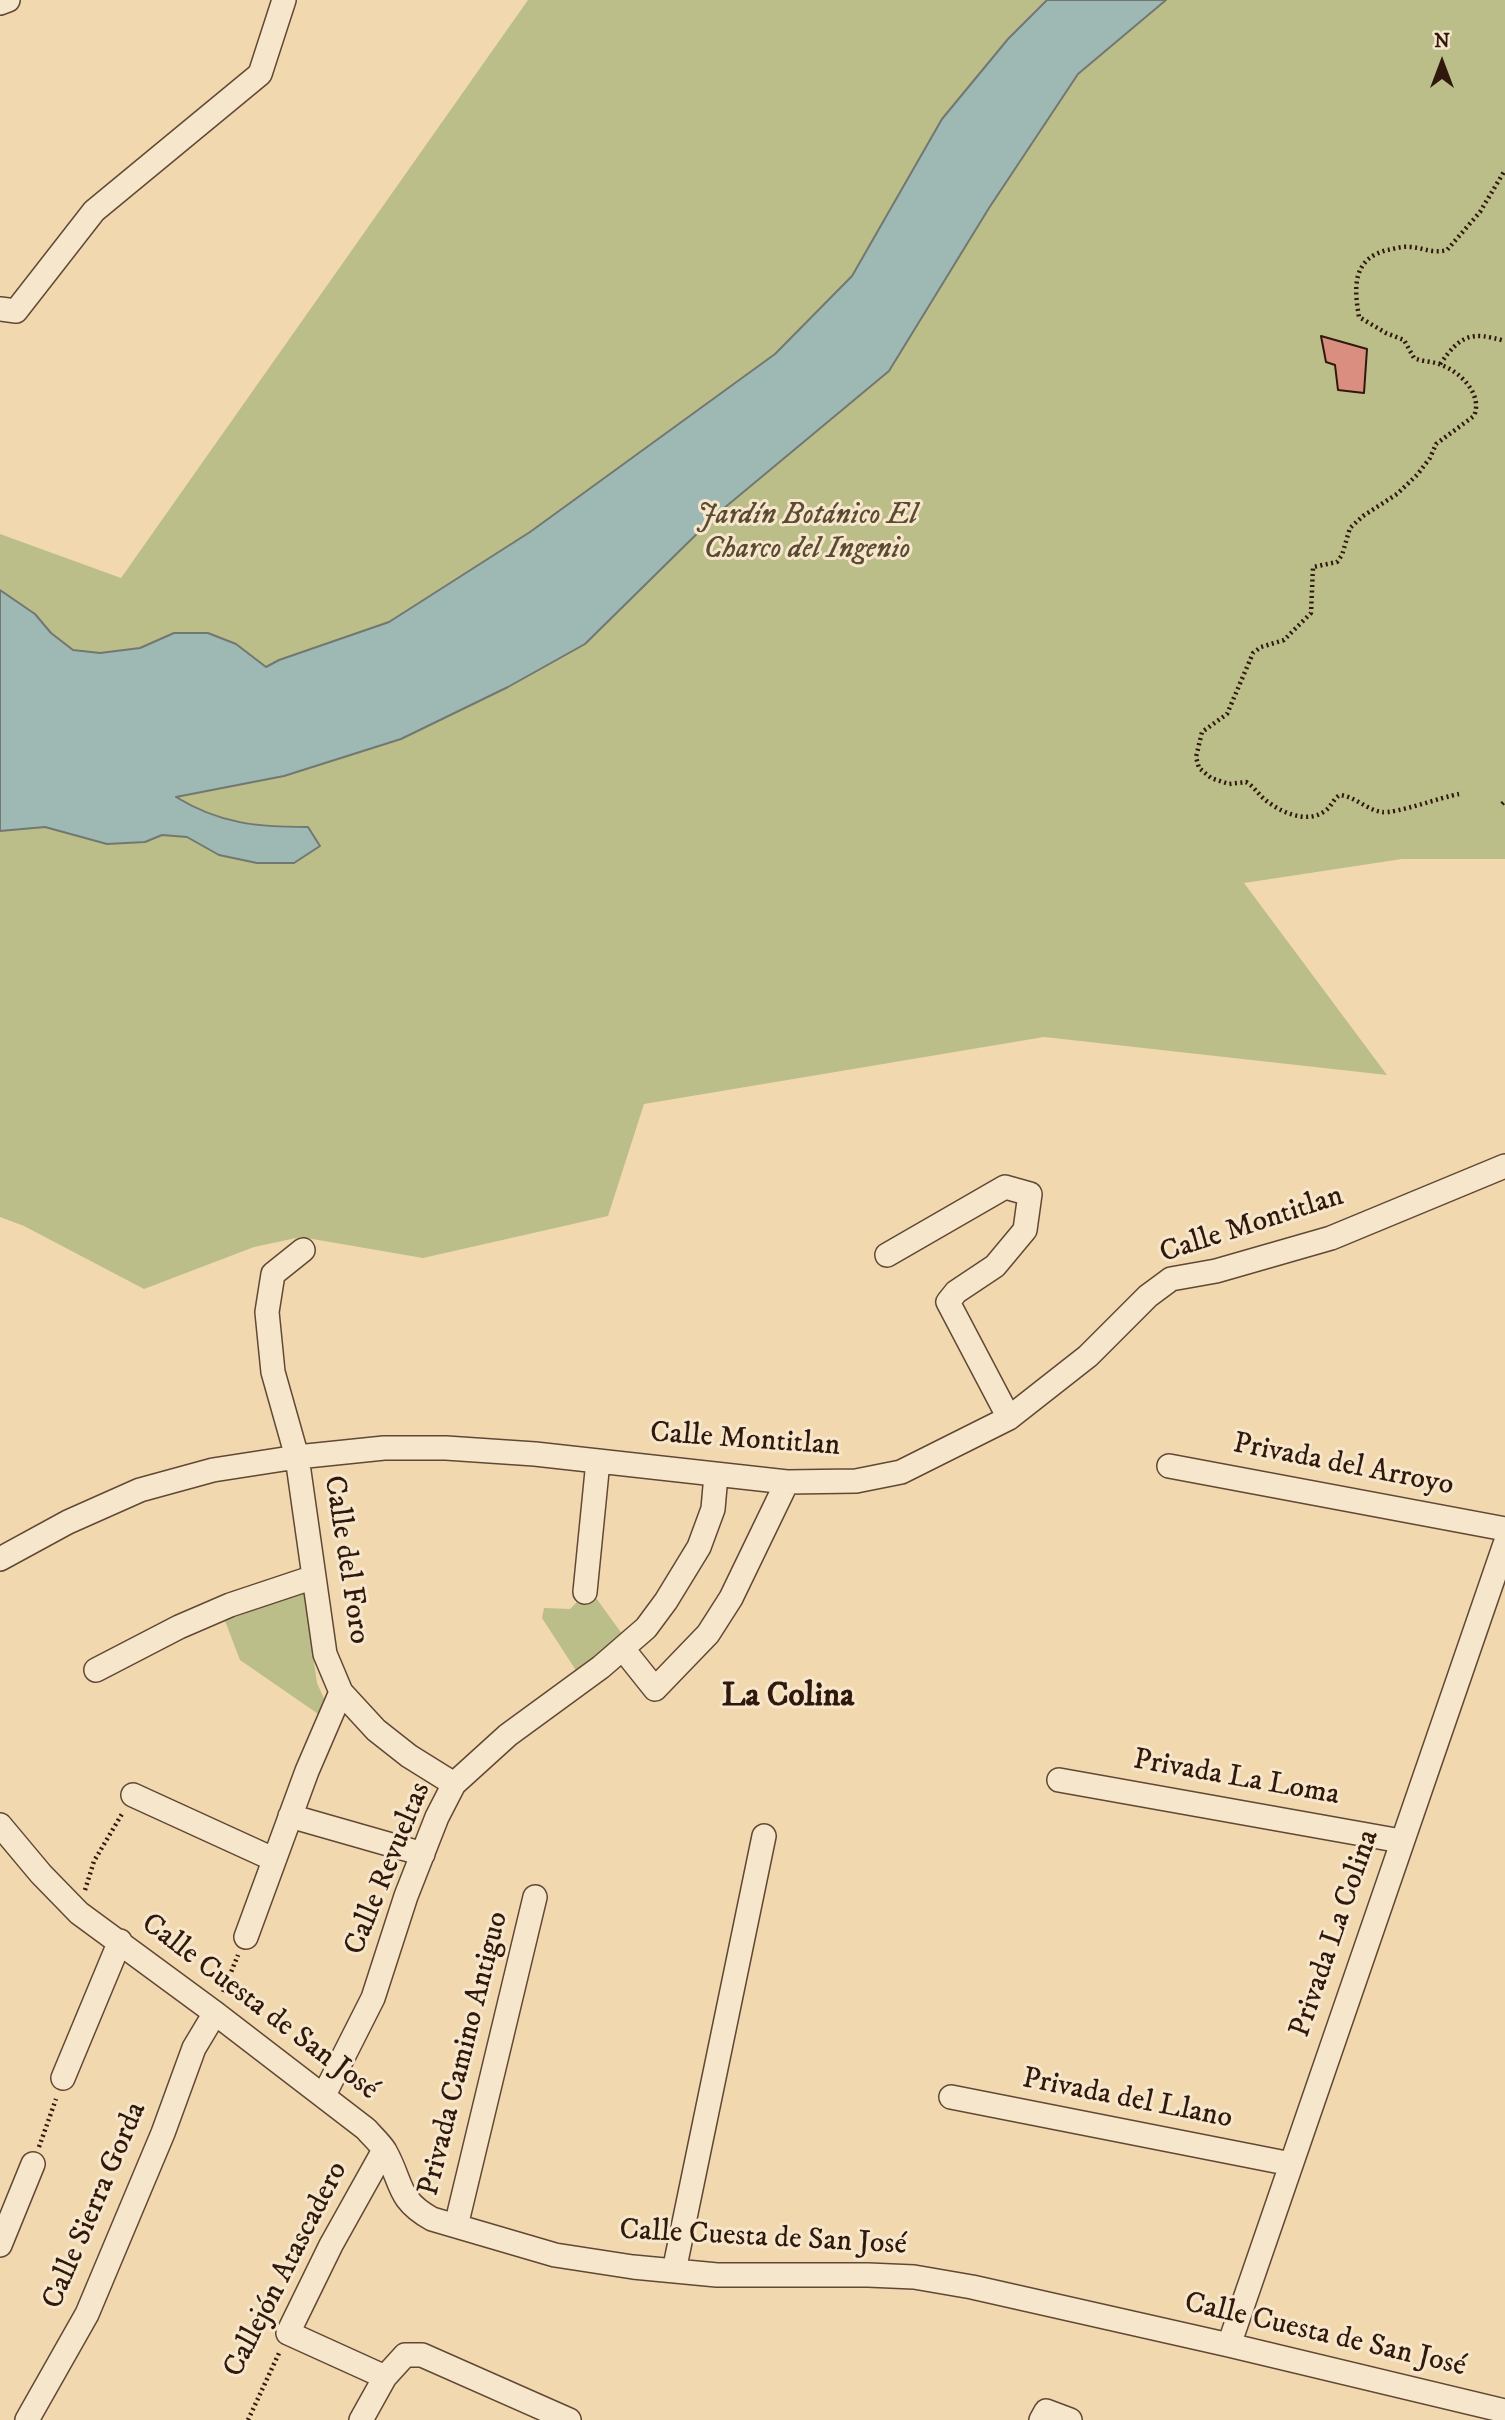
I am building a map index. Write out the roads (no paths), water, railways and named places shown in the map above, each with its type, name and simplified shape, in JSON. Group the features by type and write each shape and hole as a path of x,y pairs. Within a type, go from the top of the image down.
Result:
{"street":[{"path":"0,4 8,0"},
{"path":"0,309 16,311 94,211 260,74 284,0"},
{"name":"Calle Montitlan","path":"0,1559 68,1522 140,1490 213,1470 297,1457 384,1448 446,1448 598,1461 787,1482 856,1481 901,1472 1009,1418 1088,1356 1149,1296 1171,1279 1216,1271 1331,1238 1505,1166"},
{"path":"887,1255 1005,1187 1030,1194 1025,1230 995,1266 956,1292 948,1302 1009,1418"},
{"name":"Calle del Foro","path":"303,1250 273,1274 267,1312 273,1372 297,1457 325,1654 341,1692 376,1730 409,1756 454,1784"},
{"path":"585,1592 598,1461"},
{"name":"Privada del Arroyo","path":"1169,1466 1505,1529"},
{"name":"Calle Revueltas","path":"324,2095 373,1998 406,1896 454,1784 508,1735 623,1649 653,1619 699,1547 713,1509 716,1475"},
{"path":"623,1649 655,1689 708,1634 731,1598 787,1482"},
{"name":"Privada La Colina","path":"1229,2345 1505,1544"},
{"path":"96,1670 179,1627 230,1605 314,1577"},
{"path":"246,1937 273,1859 341,1692"},
{"name":"Privada La Loma","path":"1059,1780 1401,1841"},
{"path":"133,1795 273,1859"},
{"path":"290,1816 423,1854"},
{"name":"Calle Cuesta de San José","path":"0,1825 41,1874 79,1913 120,1941 366,2129 384,2150 402,2191 414,2209 432,2219 555,2255 633,2267 717,2275 856,2274 914,2277 972,2287 1505,2411"},
{"path":"674,2271 764,1836"},
{"name":"Privada Camino Antiguo","path":"456,2226 536,1897"},
{"path":"63,2078 120,1941"},
{"name":"Calle Sierra Gorda","path":"27,2420 87,2314 163,2133 194,2048 215,2013"},
{"name":"Privada del Llano","path":"951,2097 1291,2164"},
{"name":"Callejón Atascadero","path":"384,2150 331,2245 288,2333 385,2377"},
{"path":"0,2245 33,2164"},
{"path":"361,2420 385,2377 405,2355 422,2355 548,2415 569,2420"},
{"path":"1043,2415 1070,2420"}],"water":[{"path":"1047,0 1166,0 1078,74 989,208 889,371 717,514 585,644 508,687 401,739 284,776 176,797 208,813 240,822 308,827 320,846 294,863 257,863 219,855 187,837 162,835 145,842 107,844 45,827 0,831 0,590 35,614 51,633 73,650 100,653 140,648 174,633 208,633 236,644 266,667 279,660 389,622 530,532 775,354 852,276 942,119 1008,39"}],"district":[{"name":"La Colina","path":"788,1698"}],"park label":[{"name":"Jardín Botánico El Charco del Ingenio","path":"807,534"}]}
